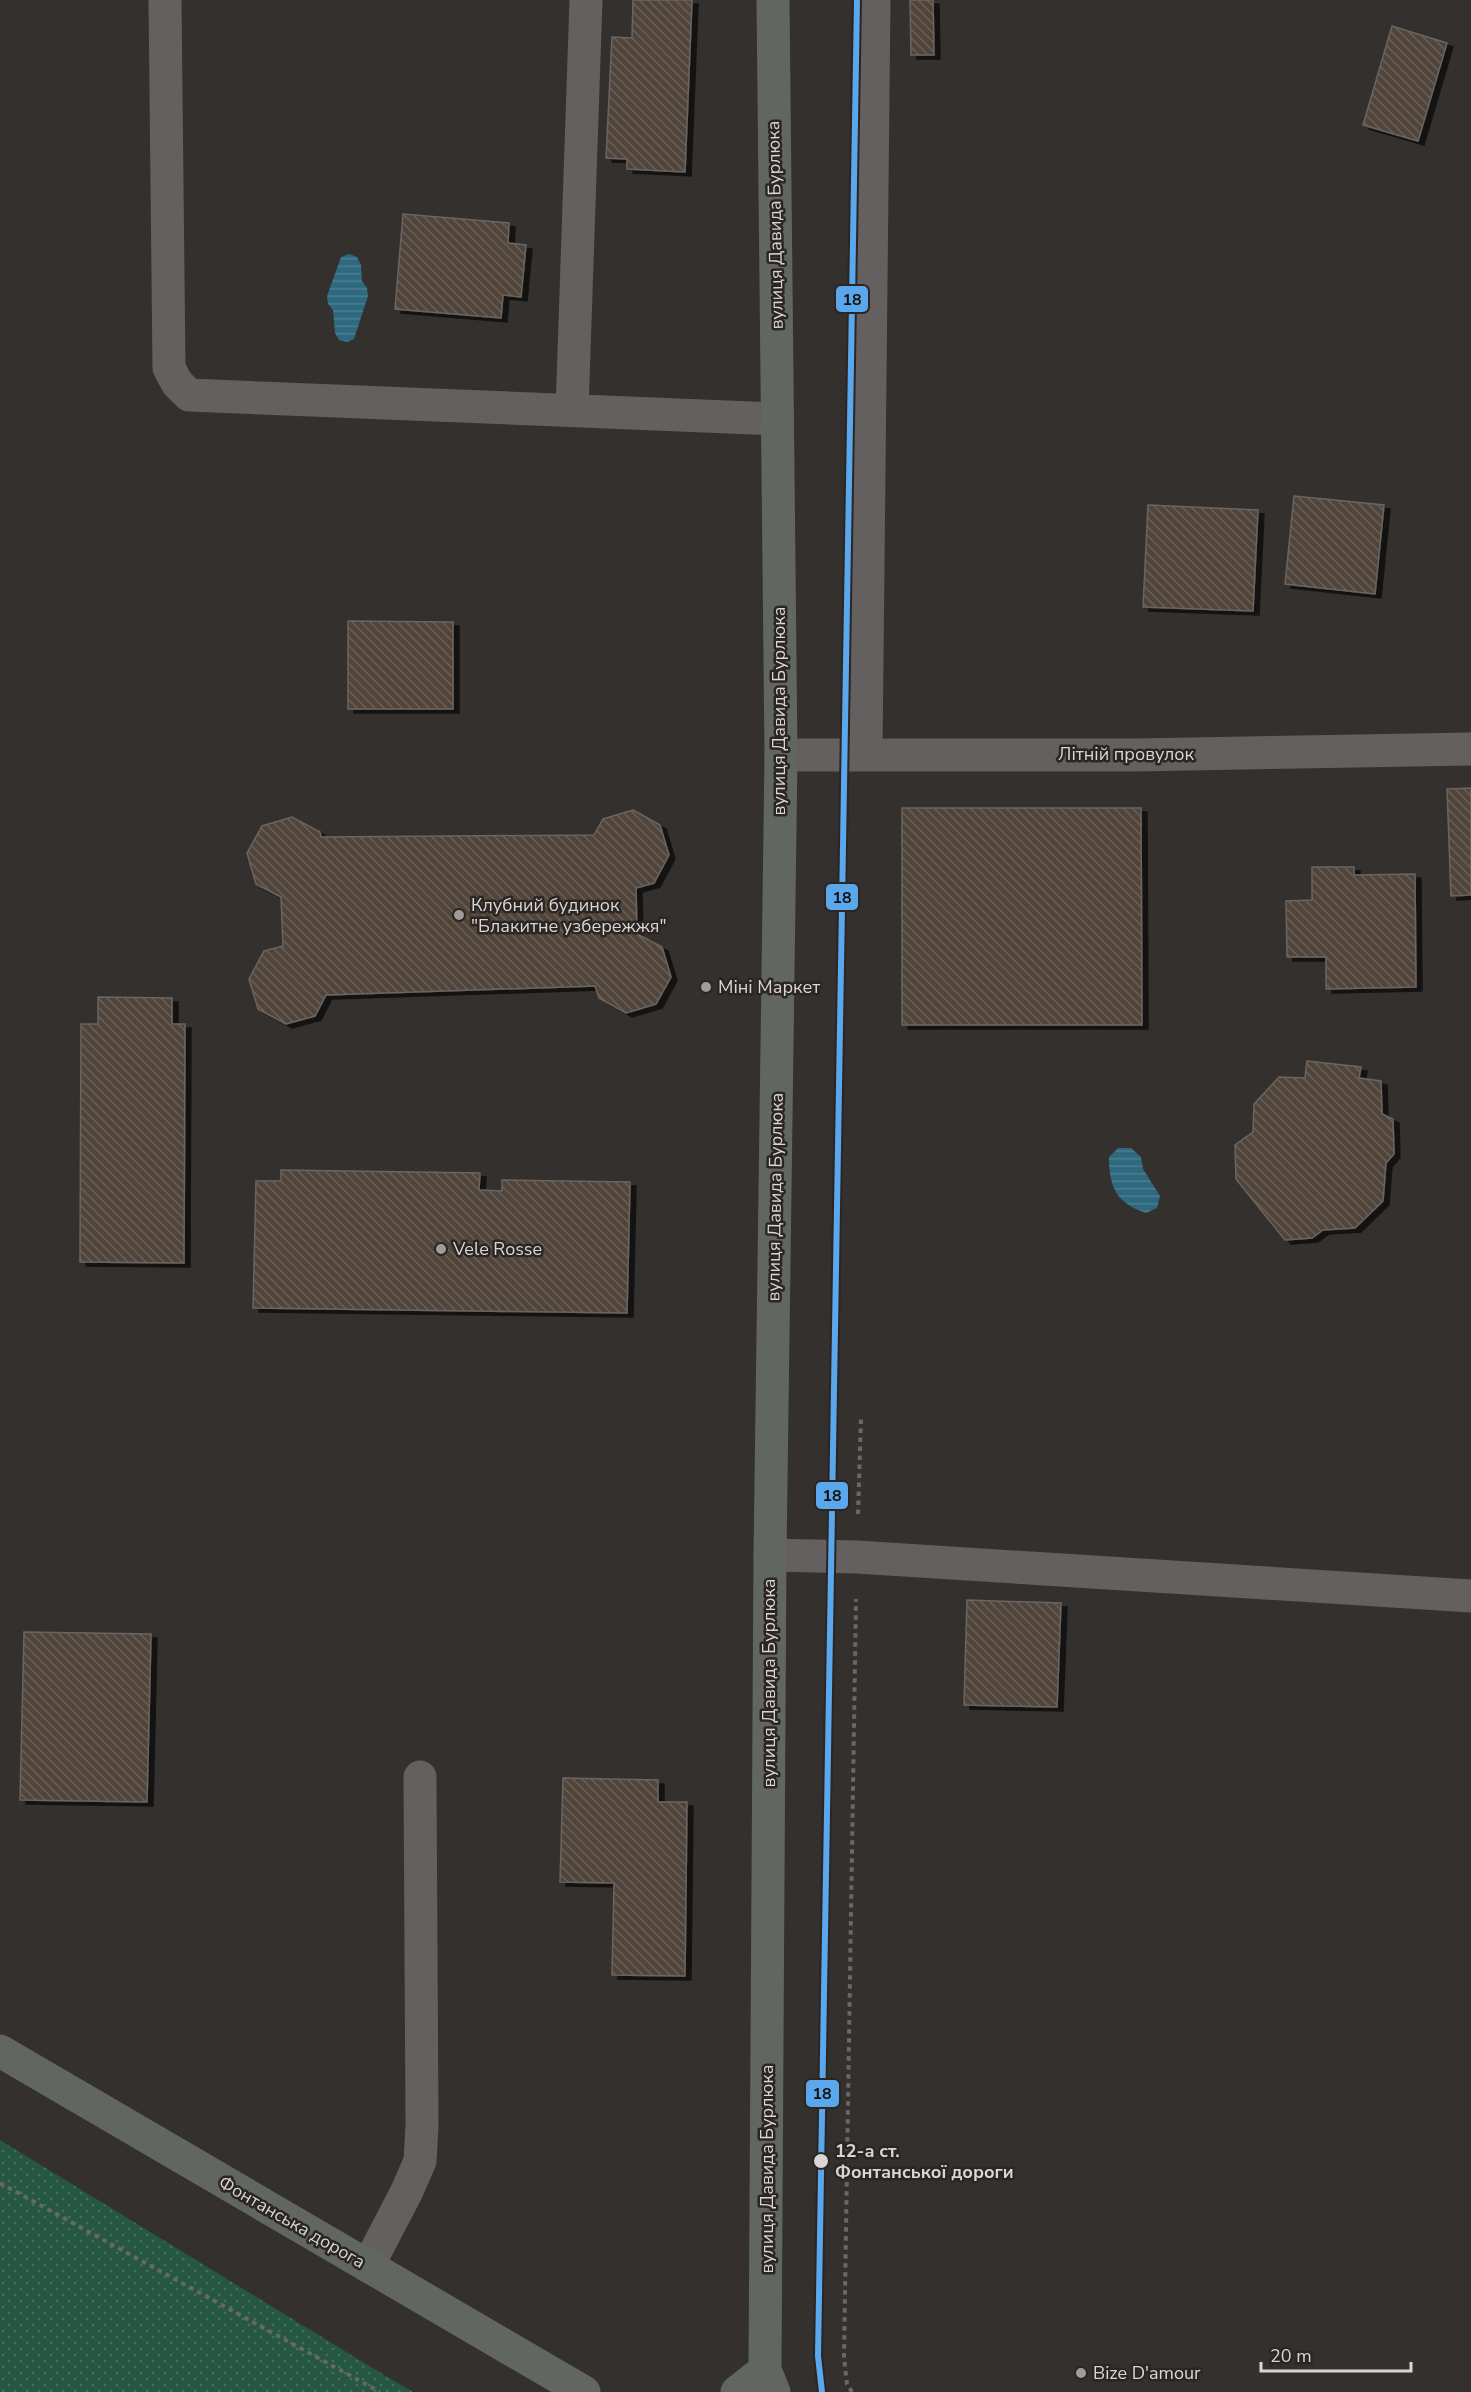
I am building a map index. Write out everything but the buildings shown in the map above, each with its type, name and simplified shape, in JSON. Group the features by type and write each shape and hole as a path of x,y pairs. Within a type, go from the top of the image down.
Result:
{"main road":[{"name":"вулиця Давида Бурлюка","path":"770,2381 770,1555 780,755 773,0"},
{"name":"Фонтанська дорога","path":"0,2051 584,2392"},
{"path":"737,2392 770,2381"}],"street":[{"path":"165,0 170,368 177,383 189,395 777,419"},
{"path":"572,410 586,0"},
{"path":"866,753 874,0"},
{"name":"Літній провулок","path":"780,755 866,753 1135,755 1471,749"},
{"path":"770,1555 857,1557 1471,1596"},
{"path":"368,2266 420,2161 422,2126 420,1777"}],"path":[{"path":"852,2392 847,2384 844,2357 861,1418"},
{"path":"0,2183 380,2392"}],"green space":[{"path":"0,2140 374,2369 413,2392 0,2392"}],"water":[{"path":"349,254 357,257 361,265 362,281 367,288 368,296 354,339 347,342 339,340 335,333 333,310 328,304 327,296 341,257"},
{"path":"1118,1148 1131,1148 1141,1157 1143,1169 1160,1196 1157,1208 1146,1213 1128,1204 1116,1192 1109,1168 1109,1157"}],"transit line":[{"name":"18","path":"822,2392 818,2356 857,0"}],"place":[{"name":"Клубний будинок \"Блакитне узбережжя\"","path":"459,915"},
{"name":"Міні Маркет","path":"706,987"},
{"name":"Vele Rosse","path":"441,1249"},
{"name":"12-а ст. Фонтанської дороги","path":"821,2161"},
{"name":"Bize D'amour","path":"1081,2373"}]}
